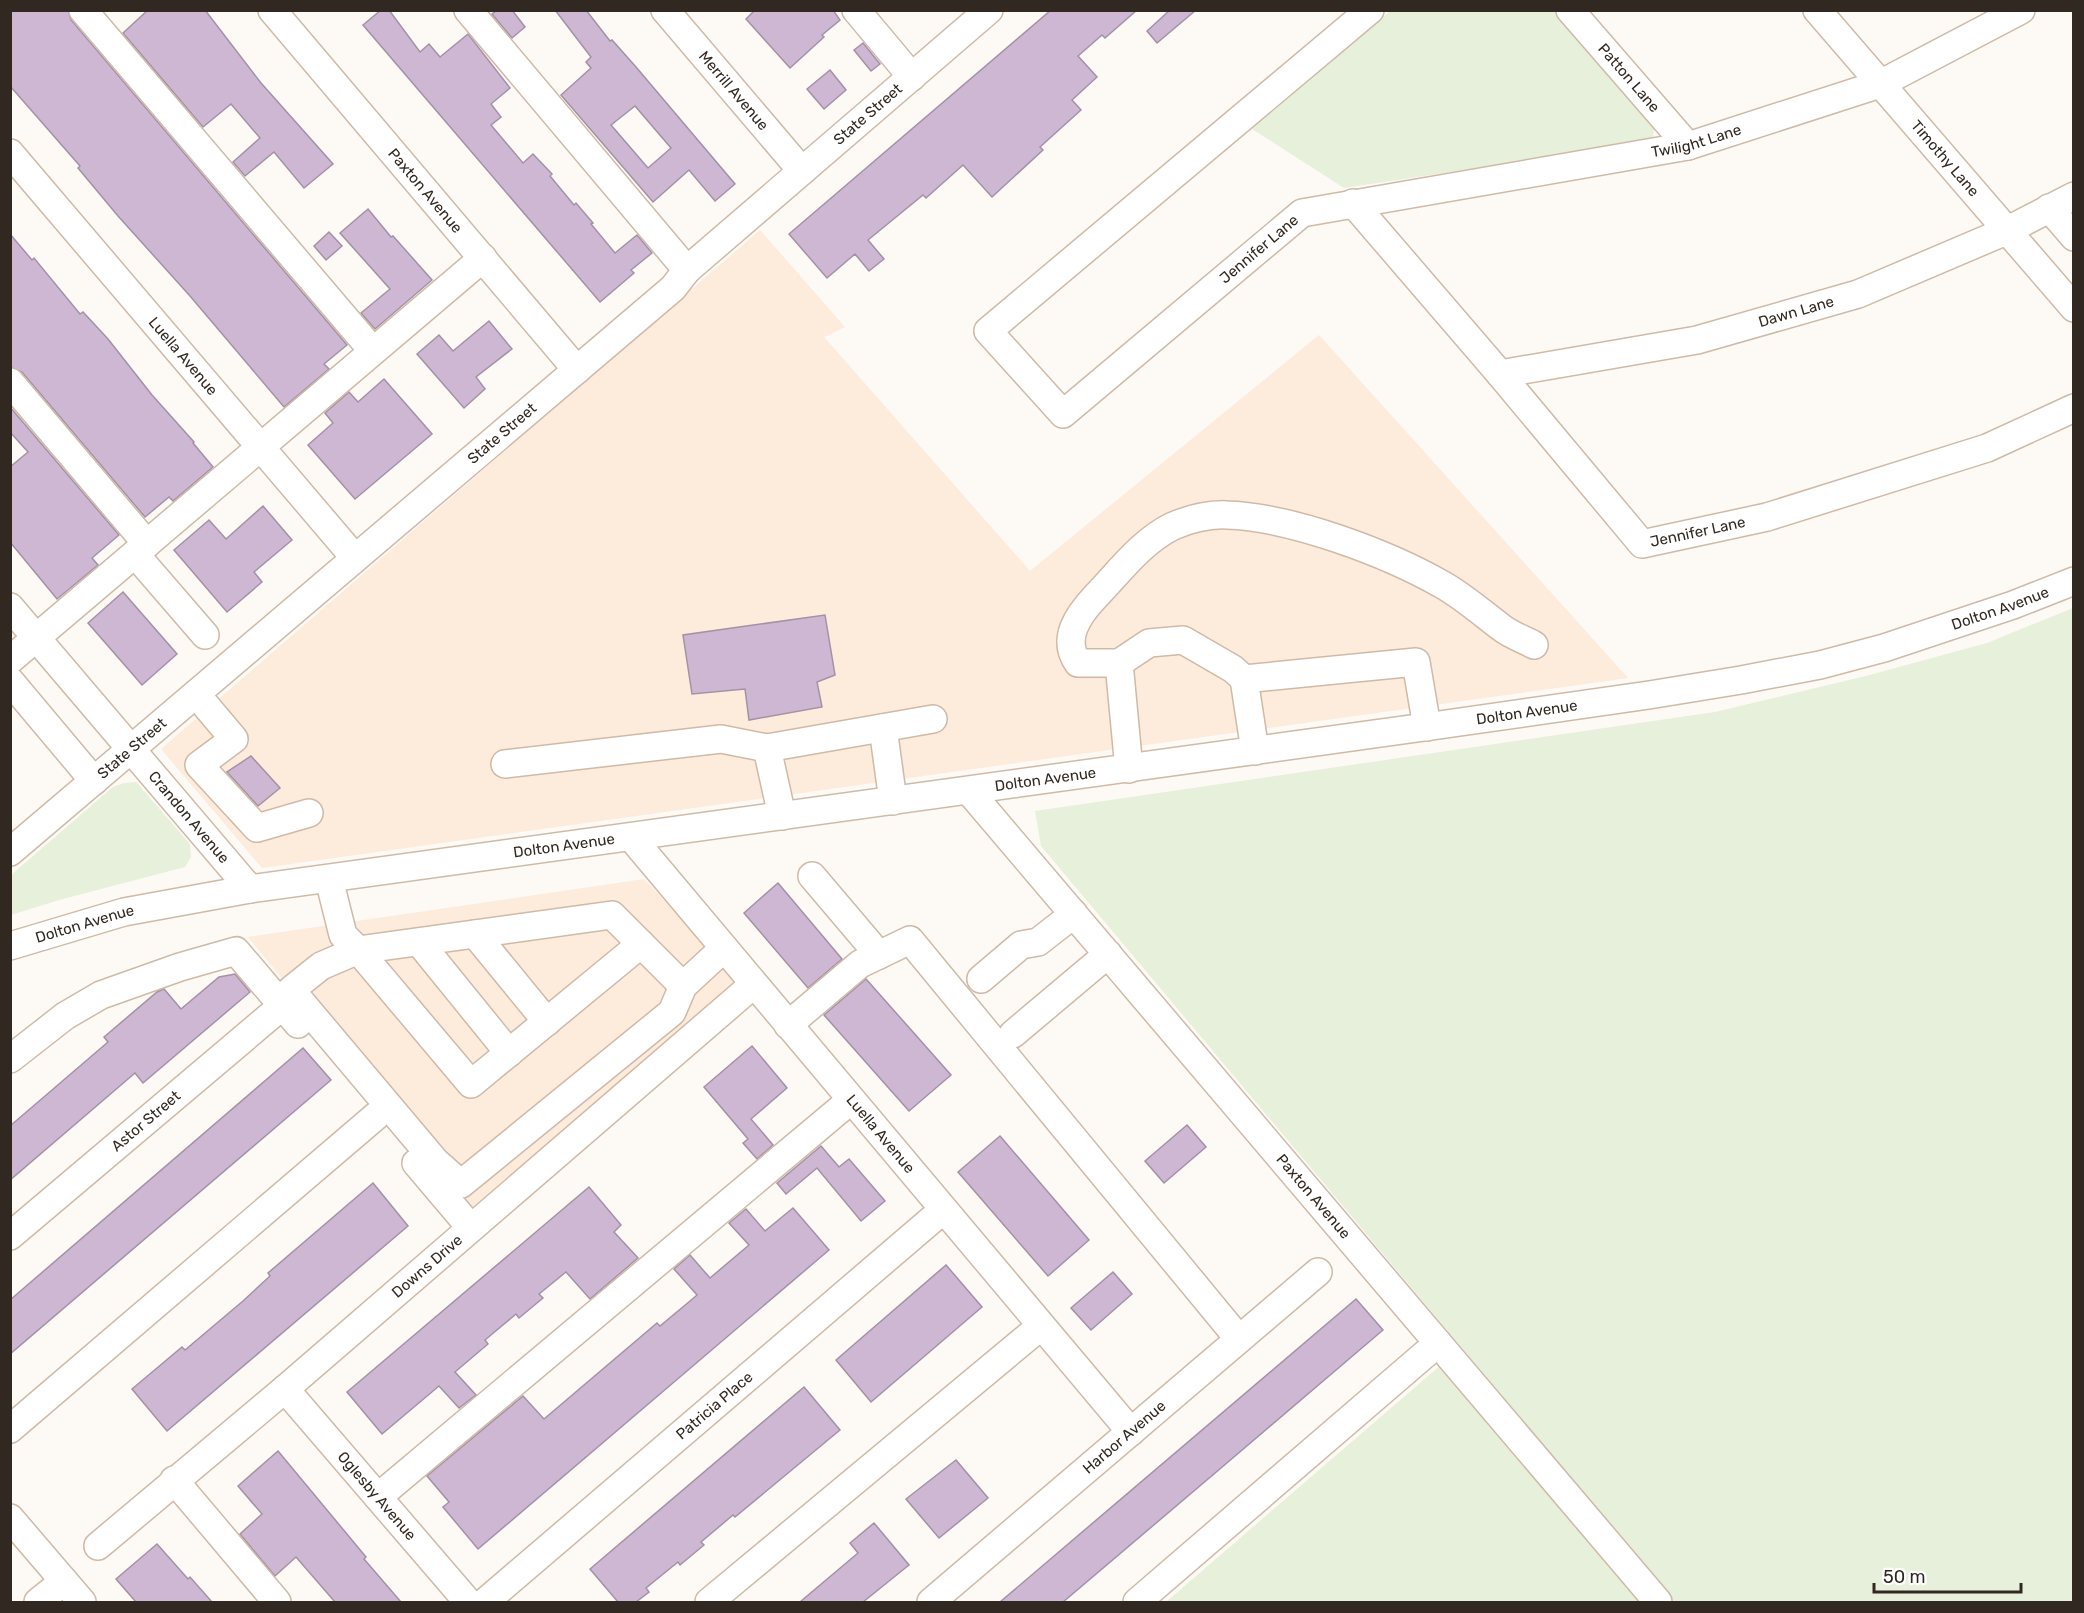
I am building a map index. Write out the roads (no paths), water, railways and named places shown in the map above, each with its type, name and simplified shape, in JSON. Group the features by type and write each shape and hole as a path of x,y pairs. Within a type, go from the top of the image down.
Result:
{"street":[{"path":"83,10 373,351"},
{"name":"Paxton Avenue","path":"272,10 578,370"},
{"path":"468,10 687,270"},
{"name":"Merrill Avenue","path":"664,10 802,171"},
{"path":"856,10 912,77"},
{"name":"State Street","path":"10,852 578,370 673,288 687,270 989,10"},
{"name":"Jennifer Lane","path":"1370,10 988,331 1063,414 1302,213 1353,203 1642,544 1767,517 1987,448 2073,408"},
{"name":"Patton Lane","path":"1570,10 1688,146"},
{"name":"Timothy Lane","path":"1817,10 2073,308"},
{"name":"Twilight Lane","path":"1353,203 1688,146 1880,84 2021,10"},
{"name":"Luella Avenue","path":"10,153 356,558"},
{"name":"Dawn Lane","path":"1500,374 1697,340 1858,294 2006,231 2073,196"},
{"path":"2049,208 2073,237"},
{"path":"10,660 483,258"},
{"path":"10,382 205,634"},
{"path":"1255,751 1244,679 1233,669 1184,640 1149,643 1119,663 1078,663 1072,654 1070,633 1088,605 1143,547 1173,526 1202,516 1226,515 1271,520 1308,529 1388,558 1443,585 1484,612 1504,629 1534,645"},
{"name":"Dolton Avenue","path":"10,946 124,912 250,889 1427,727 1649,695 1820,665 1884,648 1951,626 2073,581"},
{"name":"Crandon Avenue","path":"10,607 250,889"},
{"path":"1244,679 1416,662 1427,727"},
{"path":"1119,663 1128,769"},
{"path":"10,681 94,781"},
{"path":"196,694 234,739 199,765 257,828 309,813"},
{"path":"506,764 721,739 767,748 933,718"},
{"path":"883,728 893,801"},
{"path":"767,748 782,816"},
{"name":"Paxton Avenue","path":"969,791 1658,1602"},
{"name":"Luella Avenue","path":"631,837 1131,1432"},
{"path":"812,876 879,955"},
{"path":"329,879 343,935 471,1083 640,944"},
{"path":"981,979 1021,945 1038,942 1074,914"},
{"path":"683,986 612,915 358,950 321,966 291,990 435,1161 460,1184 672,1012 683,986 724,948"},
{"path":"475,934 547,1022"},
{"path":"788,1024 860,964 910,940 1239,1339"},
{"path":"419,942 509,1053"},
{"path":"10,1059 65,1016 101,995 180,967 236,951 471,1228"},
{"path":"1013,1034 1108,954"},
{"name":"Downs Drive","path":"98,1546 285,1389 754,984"},
{"name":"Astor Street","path":"10,1236 282,1006"},
{"path":"378,1497 851,1100"},
{"path":"10,1429 376,1116"},
{"name":"Patricia Place","path":"485,1602 943,1210"},
{"name":"Harbor Avenue","path":"931,1602 1318,1272"},
{"path":"709,1602 1041,1326"},
{"path":"1137,1602 1438,1343"},
{"name":"Oglesby Avenue","path":"285,1389 468,1602"},
{"path":"174,1480 277,1602"},
{"path":"10,1518 82,1602"},
{"path":"38,1602 64,1581"}]}
